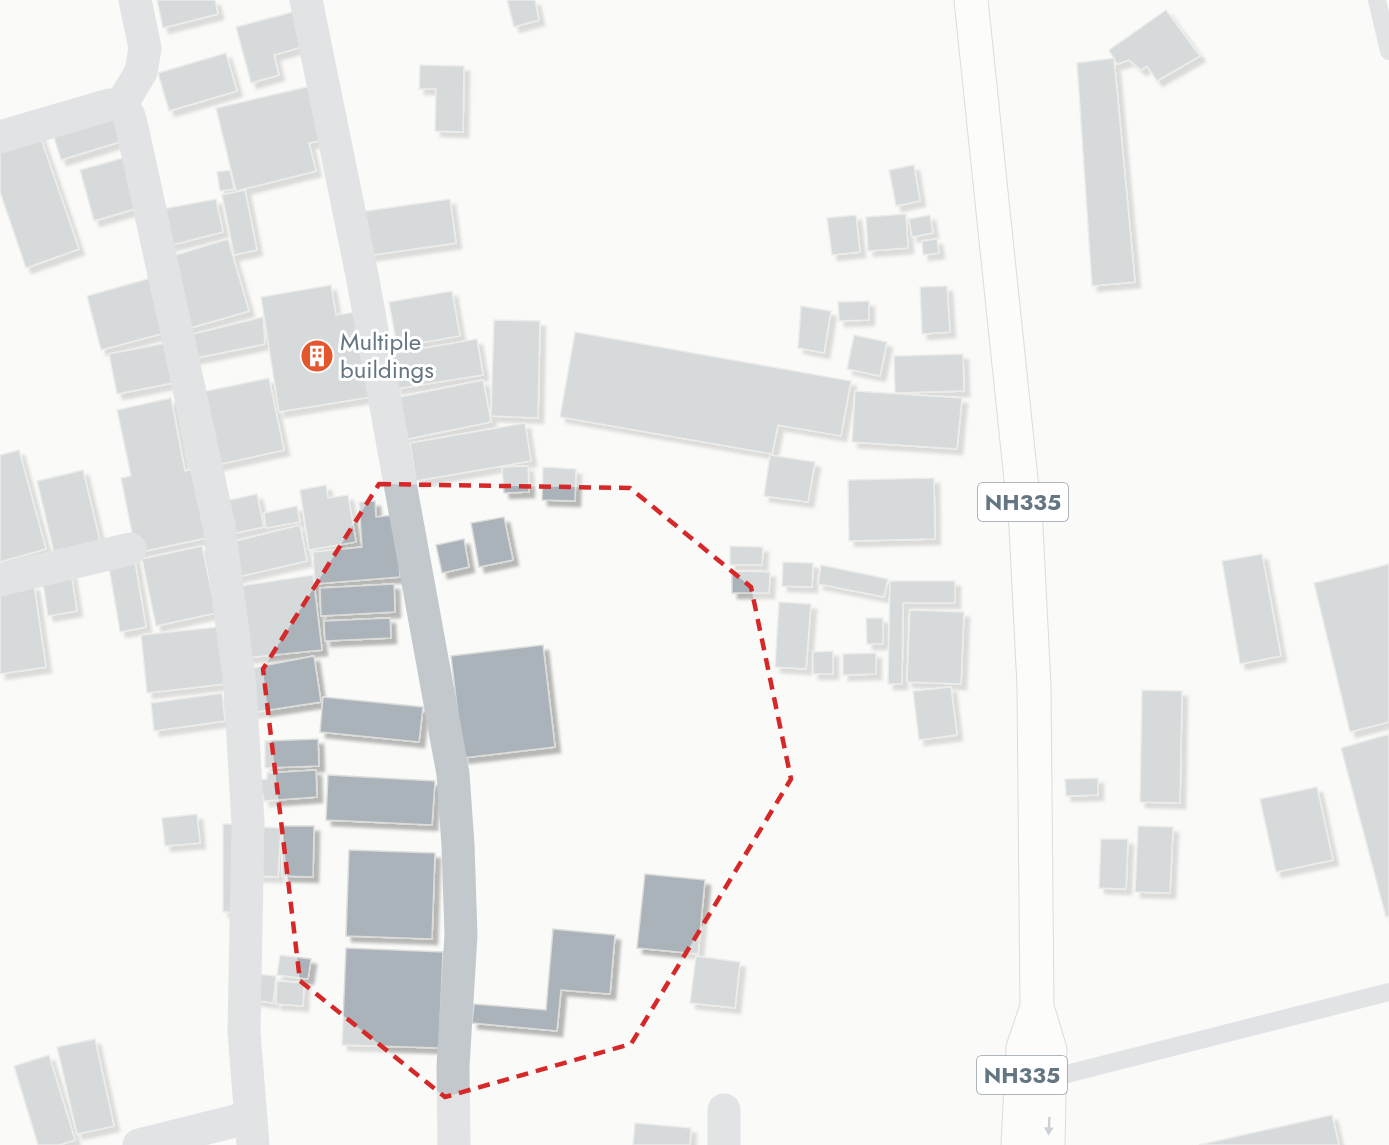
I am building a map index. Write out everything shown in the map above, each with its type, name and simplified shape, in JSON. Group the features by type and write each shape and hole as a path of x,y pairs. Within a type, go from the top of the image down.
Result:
{"highway":[{"name":"NH335","path":"971,0 1026,527 1034,686 1037,1007 1050,1050 1048,1145"},
{"name":"NH335","path":"1018,1145 1023,1048 1037,1007"}],"street":[{"path":"121,105 141,72 145,48 135,0"},
{"path":"306,0 362,275 453,774 461,935 453,1066 454,1145"},
{"path":"0,137 109,105 121,105"},
{"path":"121,105 129,116 134,132 219,526 240,686 248,823 244,1032 252,1131 139,1145"},
{"path":"0,580 130,549"},
{"path":"724,1110 724,1145"}],"lane":[{"path":"1377,0 1389,51"},
{"path":"1051,1078 1389,992"}],"highlighted area":[{"path":"379,484 630,488 751,587 791,779 631,1044 445,1097 300,981 263,669"}],"building":[{"path":"157,0 215,0 218,14 163,28"},
{"path":"507,0 535,0 539,20 514,27"},
{"path":"1166,10 1200,56 1157,81 1147,66 1141,70 1129,60 1117,64 1109,50"},
{"path":"296,11 305,46 274,55 279,75 251,83 236,27"},
{"path":"226,53 237,91 169,111 158,73"},
{"path":"1114,58 1135,282 1092,286 1077,63"},
{"path":"420,65 464,66 463,132 435,131 436,89 419,89"},
{"path":"315,85 327,139 309,143 316,171 236,191 216,108"},
{"path":"117,111 126,140 61,160 52,131"},
{"path":"39,133 79,249 26,268 0,192 0,146"},
{"path":"130,156 145,206 94,221 80,170"},
{"path":"914,165 920,201 896,206 889,170"},
{"path":"230,170 234,189 220,191 217,172"},
{"path":"245,190 257,250 234,255 222,195"},
{"path":"216,199 223,232 164,247 157,210"},
{"path":"450,199 456,243 366,256 360,212"},
{"path":"906,214 908,248 868,251 866,217"},
{"path":"856,215 860,252 832,255 827,218"},
{"path":"930,215 933,233 912,237 909,219"},
{"path":"228,239 249,311 180,331 166,258"},
{"path":"937,239 939,253 923,255 922,241"},
{"path":"158,276 172,331 101,350 87,296"},
{"name":"Multiple buildings","path":"331,285 336,315 357,312 371,397 279,412 261,297"},
{"path":"947,286 950,332 922,334 920,287"},
{"path":"452,291 460,336 397,347 389,302"},
{"path":"869,301 869,320 839,321 838,302"},
{"path":"801,306 831,311 824,353 798,348"},
{"path":"263,317 265,344 186,360 181,337"},
{"path":"494,320 540,321 538,418 491,416"},
{"path":"575,332 851,381 841,436 778,425 772,454 560,417"},
{"path":"854,335 887,342 880,376 847,369"},
{"path":"477,339 483,375 396,389 390,354"},
{"path":"171,342 178,382 117,394 109,354"},
{"path":"963,354 964,391 895,393 894,356"},
{"path":"269,378 284,450 212,466 197,393"},
{"path":"483,380 491,422 403,440 395,398"},
{"path":"855,391 962,398 957,449 852,442"},
{"path":"171,398 185,471 197,468 211,537 136,553 121,478 131,476 117,410"},
{"path":"525,423 531,461 416,481 410,443"},
{"path":"19,450 46,549 0,562 0,455"},
{"path":"770,455 815,462 808,502 764,496"},
{"path":"528,466 529,492 504,493 502,467"},
{"path":"543,467 576,469 575,501 542,500"},
{"path":"83,470 100,541 54,553 37,481"},
{"path":"934,478 935,539 849,541 848,480"},
{"path":"326,485 328,498 348,495 356,542 309,550 300,490"},
{"path":"257,494 264,527 226,535 220,502"},
{"path":"375,501 376,517 396,515 400,577 315,584 313,552 362,547 359,502"},
{"path":"297,506 300,522 266,528 264,513"},
{"path":"504,517 513,560 479,567 471,523"},
{"path":"300,525 307,561 233,578 228,543"},
{"path":"464,539 469,567 442,573 436,545"},
{"path":"202,546 216,613 156,626 142,559"},
{"path":"730,546 763,547 762,565 730,565"},
{"path":"1262,554 1281,656 1240,664 1222,561"},
{"path":"134,556 146,627 120,632 108,561"},
{"path":"783,562 813,563 812,587 782,586"},
{"path":"1389,564 1389,722 1350,732 1314,583"},
{"path":"821,565 888,579 884,597 818,584"},
{"path":"732,571 770,572 769,593 732,593"},
{"path":"71,573 77,611 48,616 42,577"},
{"path":"313,575 322,650 245,658 233,587"},
{"path":"890,581 955,581 955,603 903,603 902,684 888,684"},
{"path":"394,584 395,612 321,616 320,588"},
{"path":"34,585 46,667 0,674 0,590"},
{"path":"779,602 811,604 806,669 775,667"},
{"path":"910,610 964,612 961,684 907,682"},
{"path":"390,618 391,638 325,641 324,621"},
{"path":"866,618 883,618 883,644 867,644"},
{"path":"218,627 225,684 147,693 141,635"},
{"path":"543,645 555,747 463,758 451,656"},
{"path":"833,651 833,674 813,674 813,652"},
{"path":"876,653 876,674 843,675 843,654"},
{"path":"314,656 321,702 250,713 247,669"},
{"path":"951,687 957,735 919,740 913,691"},
{"path":"1142,690 1182,691 1180,803 1140,802"},
{"path":"222,693 225,721 154,731 151,703"},
{"path":"323,697 423,707 419,742 320,732"},
{"path":"1389,734 1389,916 1386,917 1341,748"},
{"path":"318,739 319,766 265,768 265,741"},
{"path":"316,770 317,797 264,801 263,794 253,795 252,780 267,779 267,773"},
{"path":"328,775 435,781 432,825 326,820"},
{"path":"1098,778 1098,795 1066,796 1065,779"},
{"path":"1317,787 1333,860 1276,872 1260,799"},
{"path":"197,814 200,843 165,846 162,818"},
{"path":"223,824 240,824 239,912 223,912"},
{"path":"283,826 314,826 313,877 282,876"},
{"path":"1138,826 1173,827 1170,893 1135,892"},
{"path":"258,827 281,828 278,877 256,876"},
{"path":"1101,839 1128,839 1126,889 1099,888"},
{"path":"349,850 435,853 432,939 346,936"},
{"path":"645,874 705,880 698,954 637,948"},
{"path":"553,929 615,935 610,994 561,990 557,1031 472,1023 474,1004 546,1010"},
{"path":"346,948 443,952 439,1048 342,1045"},
{"path":"280,955 311,959 308,979 277,975"},
{"path":"696,956 740,962 735,1008 690,1003"},
{"path":"248,973 276,976 273,1003 247,999"},
{"path":"277,981 304,983 303,1006 276,1004"},
{"path":"95,1039 114,1126 77,1134 57,1047"},
{"path":"49,1055 75,1140 59,1145 38,1145 14,1066"},
{"path":"1332,1115 1339,1145 1199,1145"},
{"path":"635,1123 691,1128 690,1145 633,1145"}],"place":[{"name":"Multiple buildings","path":"317,356"}]}
